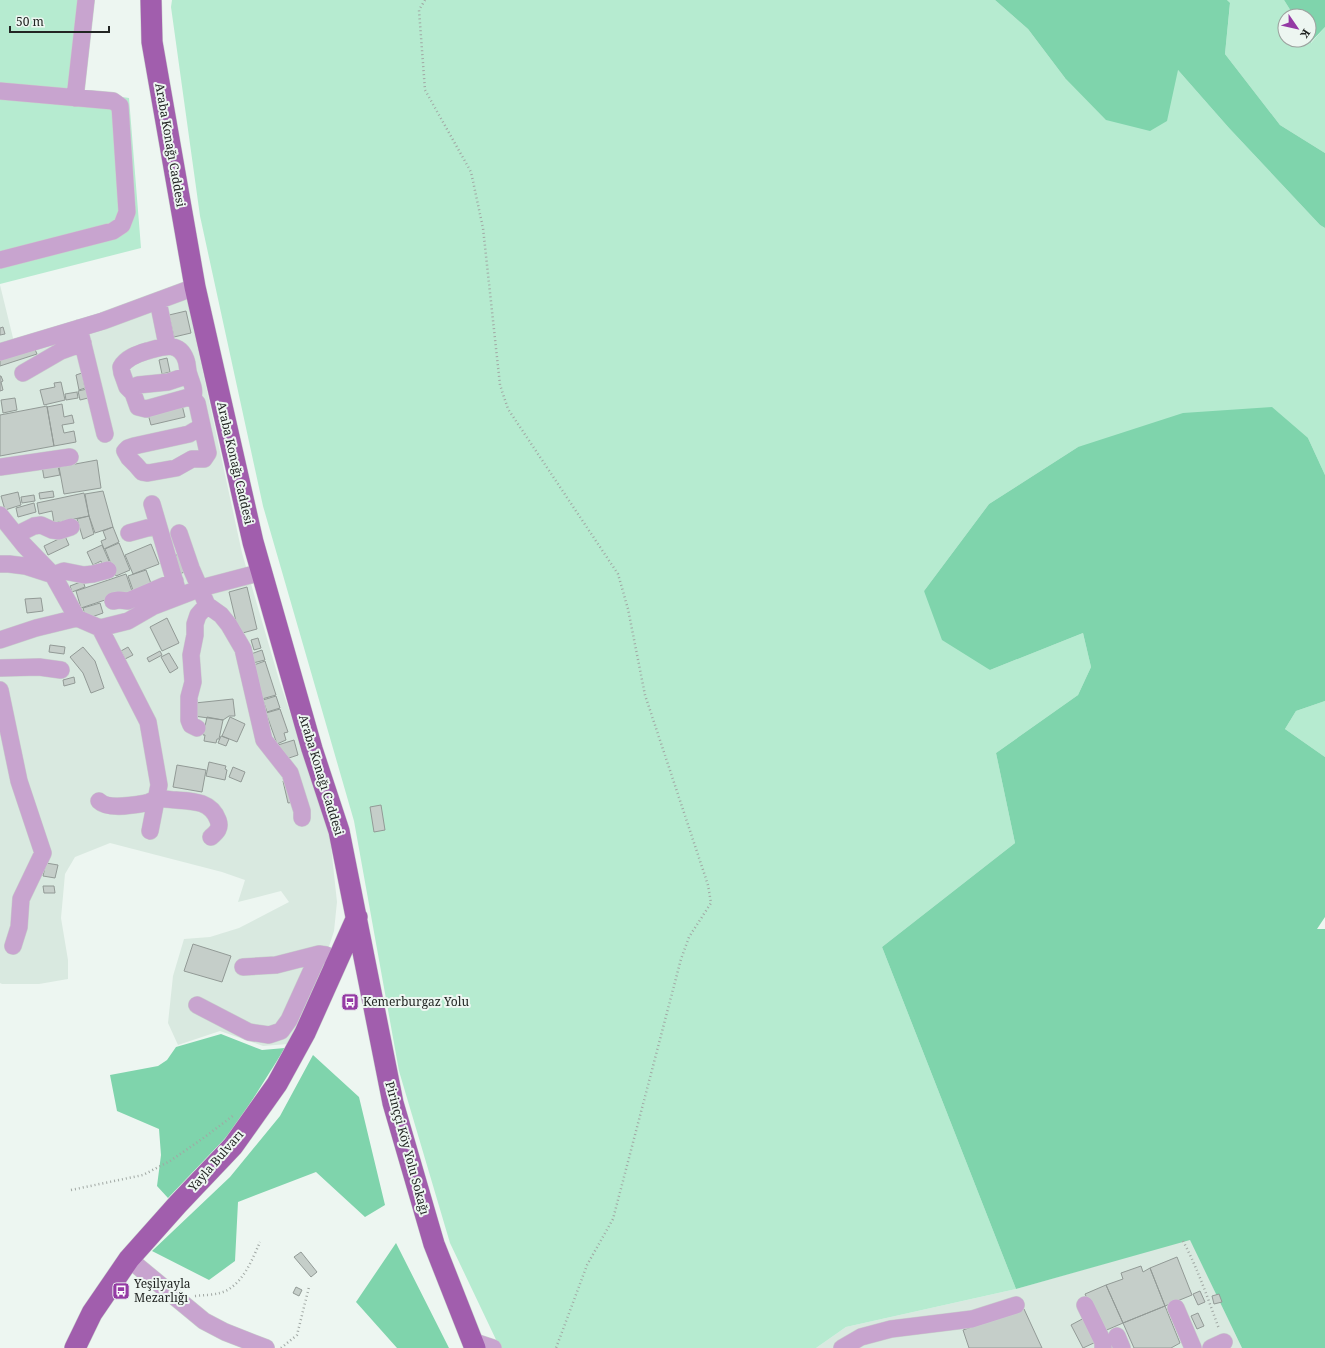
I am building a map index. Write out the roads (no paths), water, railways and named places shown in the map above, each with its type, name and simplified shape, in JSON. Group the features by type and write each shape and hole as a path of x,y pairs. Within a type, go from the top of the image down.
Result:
{"main road":[{"name":"Araba Konağı Caddesi","path":"152,0 152,42 195,288 253,542 312,749 339,831 357,917"},
{"name":"Yayla Bulvarı","path":"75,1348 92,1313 129,1259 233,1146 277,1084 305,1033 329,955 357,917"},
{"name":"Pirinççi Köy Yolu Sokağı","path":"357,917 393,1103 434,1244 474,1345"}],"street":[{"path":"75,98 86,0"},
{"path":"0,91 113,101 120,106 127,212 122,225 113,231 0,260"},
{"path":"0,352 81,335 158,301 195,288"},
{"path":"158,301 166,340 182,351 186,361 194,390 193,399"},
{"path":"23,373 61,351 81,335"},
{"path":"81,335 105,434"},
{"path":"130,346 166,340"},
{"path":"166,340 127,360 123,364 121,367 122,373 127,387 133,393 138,407 146,409 189,397 197,403 201,423"},
{"path":"133,393 138,385 168,382 189,375"},
{"path":"0,467 70,457"},
{"path":"152,504 177,589"},
{"path":"0,515 16,535 53,574 77,618"},
{"path":"16,535 34,526 41,525 52,530 59,531 71,527"},
{"path":"129,533 158,525"},
{"path":"179,533 191,568 201,588 207,605 221,615 243,649 264,740 290,773 302,812 302,818"},
{"path":"0,564 25,566 53,574 64,571 84,575 108,570"},
{"path":"114,601 128,601 177,589 201,588 262,572"},
{"path":"0,640 36,628 77,618 100,628 128,621 154,606 177,589"},
{"path":"197,728 192,725 189,720 189,697 192,682 184,655 195,635 195,624 198,615 207,605"},
{"path":"100,628 148,722 159,785 150,831"},
{"path":"0,668 39,667 61,670"},
{"path":"0,690 19,781 43,853 21,899 19,927 12,946"},
{"path":"98,801 102,805 109,806 146,803 157,799 196,801 203,803 217,817 220,825 217,833 211,837"},
{"path":"242,967 276,965 329,955"},
{"path":"197,1005 249,1032 269,1035 281,1031 329,955"},
{"path":"129,1259 204,1321 224,1332 266,1348"},
{"path":"842,1348 861,1337 891,1329 972,1319 1016,1305"},
{"path":"1086,1305 1103,1342 1103,1348"},
{"path":"1176,1308 1193,1348"},
{"path":"474,1345 493,1348"}],"place":[{"name":"Kemerburgaz Yolu","path":"350,1002"},
{"name":"Yeşilyayla Mezarlığı","path":"121,1291"}]}
